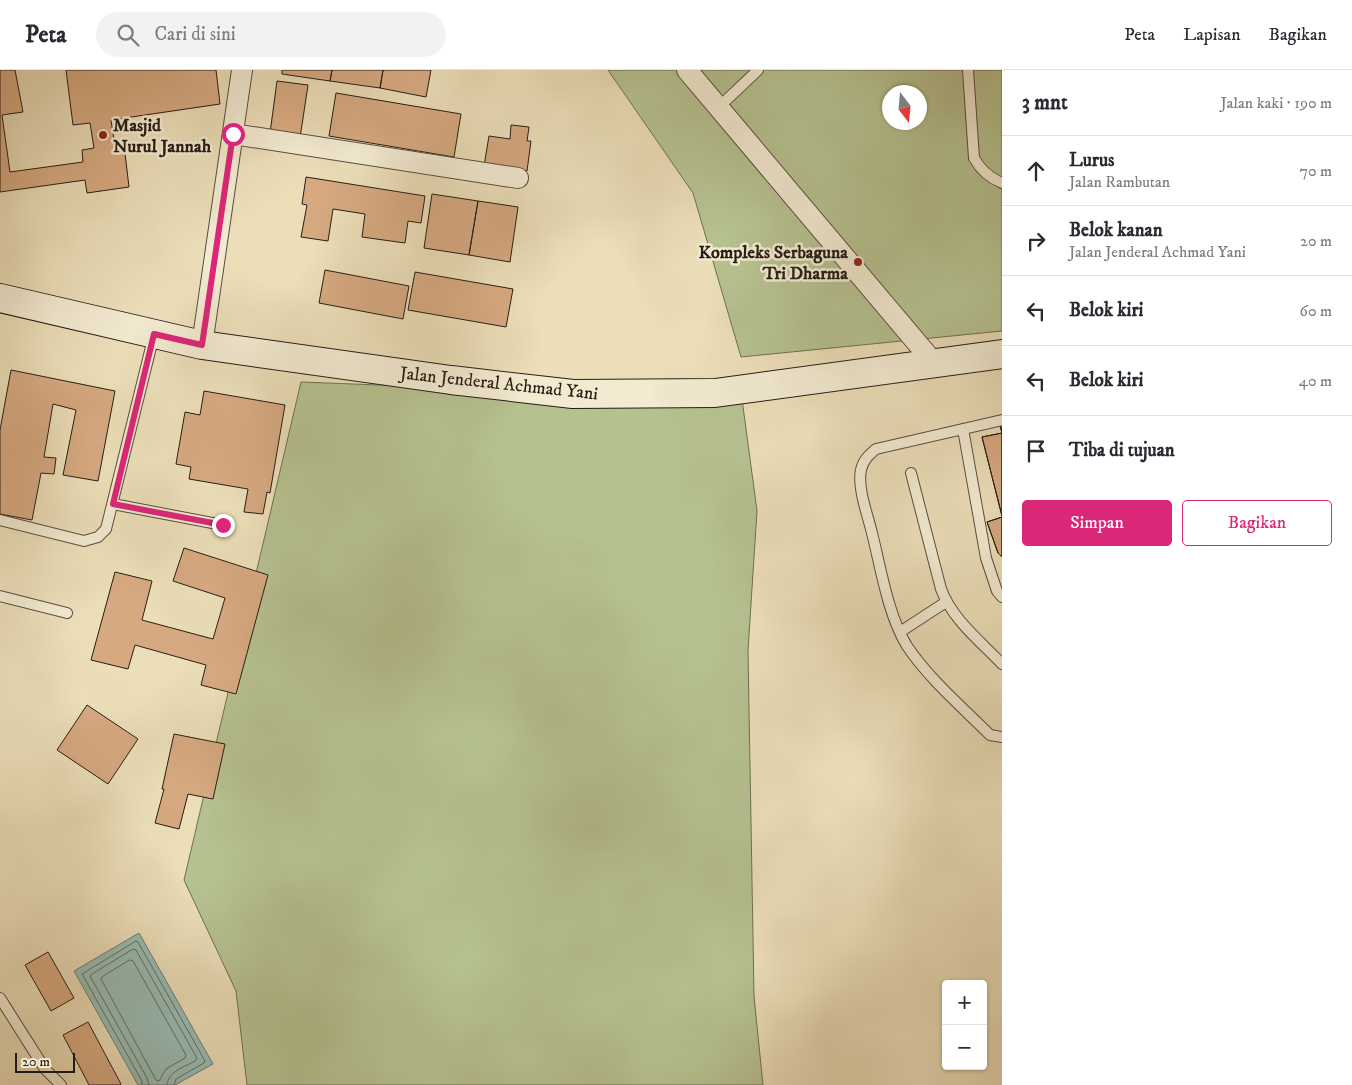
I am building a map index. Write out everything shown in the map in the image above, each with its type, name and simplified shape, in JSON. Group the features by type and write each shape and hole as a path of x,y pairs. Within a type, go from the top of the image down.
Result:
{"main road":[{"name":"Jalan Jenderal Achmad Yani","path":"0,298 202,345 451,380 573,394 715,393 1002,354"}],"street":[{"path":"202,345 242,70"},
{"path":"687,70 934,363"},
{"path":"233,134 518,178"}],"lane":[{"path":"718,108 758,70"},
{"path":"968,70 974,158 978,165 990,176 1002,183"},
{"path":"0,520 84,541 98,537 106,529 154,334"},
{"path":"1002,420 876,449 865,458 860,472 862,492 889,599 900,632 908,646 930,674 990,734 1002,737"},
{"path":"963,429 986,558 997,592 1002,597"},
{"path":"910,473 946,602 958,618 1002,664"},
{"path":"113,504 223,525"},
{"path":"0,596 67,613"},
{"path":"900,632 946,602"},
{"path":"0,998 45,1069 61,1085"}],"green space":[{"name":"Kompleks Serbaguna Tri Dharma","path":"608,70 1002,70 1002,331 741,357 693,193"},
{"path":"301,382 742,399 757,511 748,650 754,996 763,1085 247,1085 236,991 184,880"}],"water":[{"path":"139,933 213,1064 175,1085 138,1085 74,971"}],"building":[{"name":"Masjid Nurul Jannah","path":"0,70 15,70 23,112 2,115 10,172 83,162 82,150 94,148 90,123 73,125 66,70 216,70 220,104 111,120 115,146 124,145 129,187 87,193 85,180 0,192"},
{"path":"282,70 332,70 330,81 282,74"},
{"path":"332,70 383,70 380,88 330,81"},
{"path":"383,70 431,70 426,97 380,88"},
{"path":"277,81 308,85 300,138 270,133"},
{"path":"336,93 461,114 454,157 329,136"},
{"path":"511,125 529,127 527,141 531,141 527,171 484,166 489,136 510,139"},
{"path":"306,177 425,196 421,223 408,221 405,243 362,237 365,214 333,209 328,241 301,237 307,205 302,204"},
{"path":"432,194 478,201 469,255 424,248"},
{"path":"478,201 518,207 510,262 469,255"},
{"path":"325,270 409,286 403,319 319,303"},
{"path":"415,272 513,289 506,327 408,310"},
{"path":"11,370 115,391 98,481 63,475 76,410 53,404 44,457 56,458 54,474 41,473 32,520 0,514 0,430"},
{"path":"204,391 285,405 270,493 267,492 263,514 244,512 248,489 189,479 191,467 176,464 185,412 200,415"},
{"path":"999,422 1002,422 1002,433"},
{"path":"999,422 1002,422 1002,433"},
{"path":"1002,433 1002,516 982,437"},
{"path":"1002,433 1002,516 982,437"},
{"path":"1002,517 1002,557 998,553 987,522"},
{"path":"1002,517 1002,557 998,553 987,522"},
{"path":"184,548 268,575 236,694 201,685 206,665 135,645 128,669 91,660 115,572 152,581 142,620 213,639 225,598 173,581"},
{"path":"87,705 138,739 108,784 57,750"},
{"path":"174,734 225,744 213,799 188,794 179,829 155,823 164,789 162,789"},
{"path":"48,952 74,998 51,1011 25,965"},
{"path":"88,1022 120,1085 89,1085 63,1035"}],"place":[{"name":"Masjid Nurul Jannah","path":"103,135"},
{"name":"Kompleks Serbaguna Tri Dharma","path":"858,262"}],"route":[{"path":"223,525 113,504 154,334 202,345 233,134"}]}
